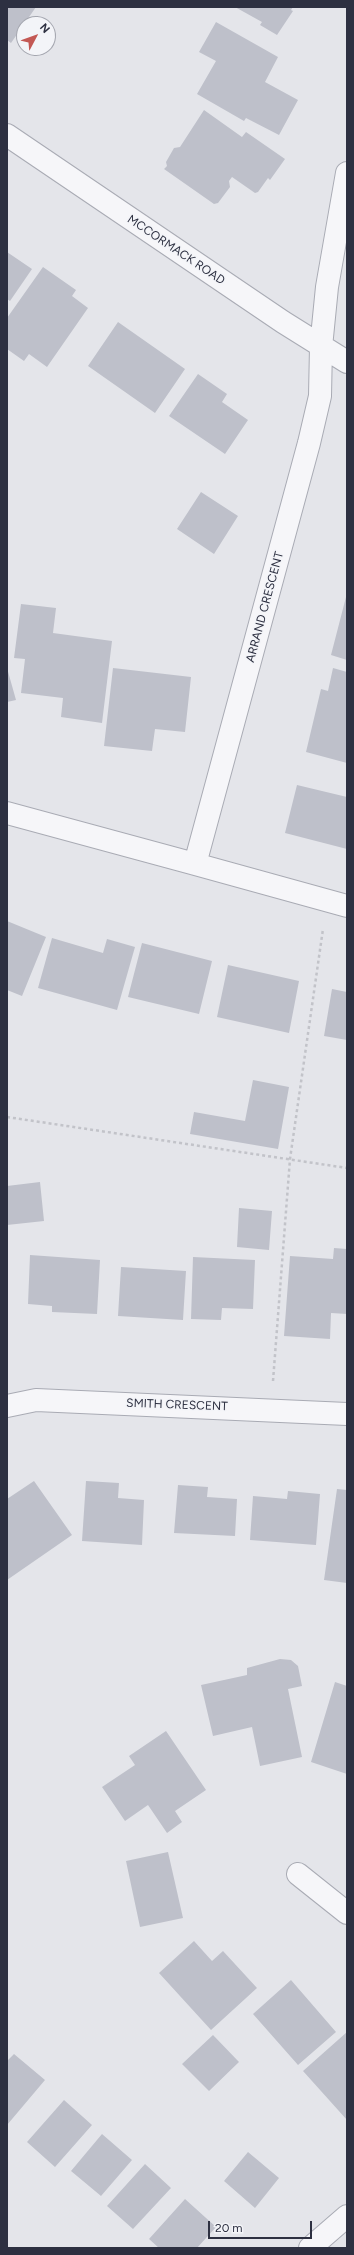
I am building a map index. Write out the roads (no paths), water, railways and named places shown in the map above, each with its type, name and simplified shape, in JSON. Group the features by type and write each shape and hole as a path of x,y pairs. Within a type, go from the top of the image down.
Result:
{"street":[{"name":"MCCORMACK ROAD","path":"7,135 321,347 347,362"},
{"name":"ARRAND CRESCENT","path":"195,864 309,443 320,396 321,347 326,287 347,173"},
{"path":"7,813 347,906"},
{"name":"SMITH CRESCENT","path":"7,1406 36,1400 347,1414"},
{"path":"298,1874 347,1913"},
{"path":"310,2248 347,2216"}]}
